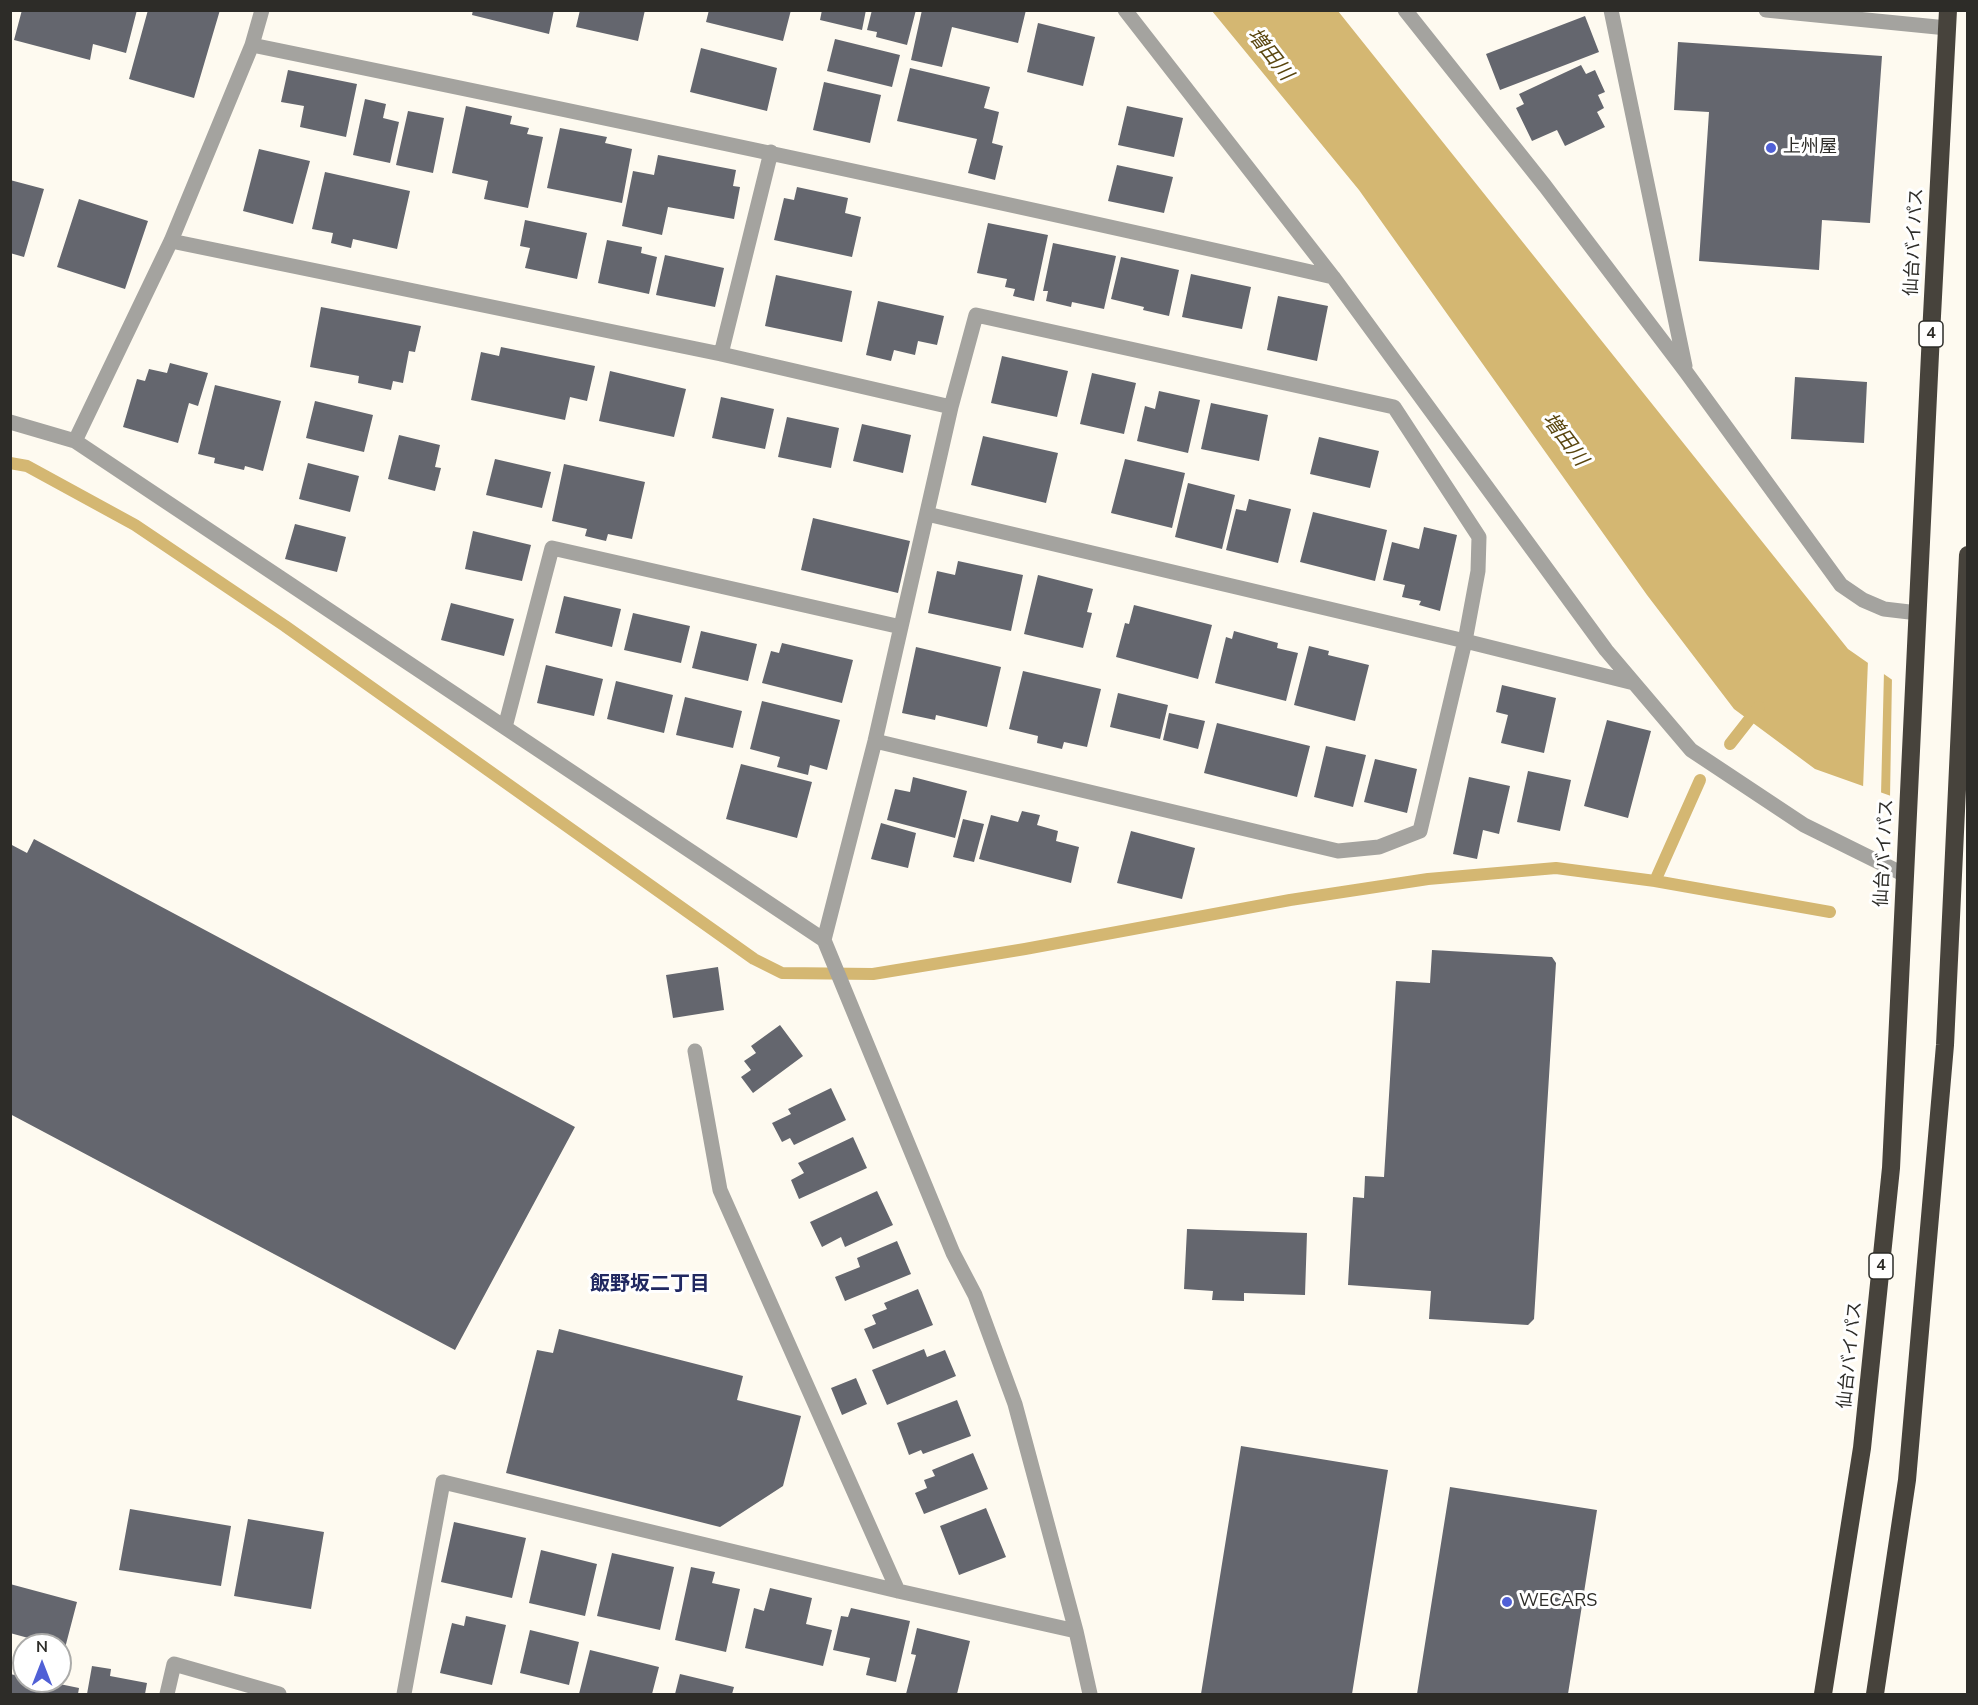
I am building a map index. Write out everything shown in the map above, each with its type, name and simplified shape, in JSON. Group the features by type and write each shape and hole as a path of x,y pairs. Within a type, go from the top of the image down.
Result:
{"highway":[{"name":"仙台バイパス","path":"1823,1695 1863,1448 1892,1168 1948,19"},
{"path":"1875,1695 1907,1480 1945,1045 1968,555"}],"street":[{"path":"75,441 171,241 252,45 262,10"},
{"path":"1125,10 1333,278 1599,640 1691,750 1804,825 1905,875"},
{"path":"1405,10 1545,186 1686,372 1841,585 1863,600 1884,609 1918,613"},
{"path":"1611,10 1686,372"},
{"path":"1766,10 1948,19"},
{"path":"252,45 771,152 1333,278"},
{"path":"721,354 771,152"},
{"path":"171,241 721,354 951,407"},
{"path":"824,940 875,741 951,407 976,315 1394,407 1479,537 1478,571 1465,641 1420,831 1379,847 1338,851 875,741"},
{"path":"10,422 75,441 824,940 953,1252 975,1295 1011,1393 1076,1631 1090,1695"},
{"path":"927,514 1634,683"},
{"path":"505,727 552,548 901,627"},
{"path":"695,1051 720,1190 898,1591"},
{"path":"404,1695 443,1482 898,1591 1076,1631"},
{"path":"167,1695 174,1664 279,1695"}],"water":[{"name":"増田川","path":"1212,11 1338,11 1848,649 1967,732 1967,823 1815,769 1734,709 1647,595 1359,190"}],"pier":[{"path":"1868,660 1884,671 1881,795 1863,789"},
{"path":"1892,676 1968,728 1968,826 1890,798"}],"building":[{"path":"22,10 137,10 126,53 93,44 90,60 14,40"},
{"path":"148,10 220,10 194,98 129,79"},
{"path":"473,10 554,10 549,34 472,15"},
{"path":"580,10 645,10 638,41 576,27"},
{"path":"709,10 791,10 783,41 706,22"},
{"path":"822,10 866,10 862,30 820,20"},
{"path":"872,10 916,10 907,45 876,37 877,32 867,30"},
{"path":"922,10 1026,10 1018,43 952,27 942,67 911,60"},
{"path":"1585,16 1599,52 1500,90 1486,54"},
{"path":"1038,23 1095,37 1083,86 1027,72"},
{"path":"835,39 900,55 892,87 827,71"},
{"path":"1678,42 1882,56 1870,223 1822,220 1819,270 1699,261 1709,112 1674,110"},
{"path":"701,48 777,68 767,111 690,92"},
{"path":"1581,65 1586,74 1595,70 1605,92 1598,95 1604,108 1597,112 1605,127 1565,146 1557,130 1532,141 1516,108 1524,104 1519,94"},
{"path":"910,68 990,87 984,108 999,112 992,143 1003,146 995,180 968,173 977,139 897,121"},
{"path":"288,70 357,84 346,137 300,127 304,106 281,102"},
{"path":"824,82 881,95 870,143 813,130"},
{"path":"365,99 386,104 383,118 399,122 390,163 353,155"},
{"path":"466,106 512,116 510,124 529,128 527,134 543,137 528,208 484,199 488,181 452,173"},
{"path":"1127,106 1183,118 1174,157 1118,145"},
{"path":"408,111 444,118 433,173 396,165"},
{"path":"560,128 607,137 605,143 632,149 622,203 547,188"},
{"path":"259,149 310,161 293,224 243,211"},
{"path":"658,155 736,170 733,186 740,187 734,219 668,207 662,235 622,226 633,171 654,175"},
{"path":"1117,165 1173,177 1164,213 1108,201"},
{"path":"325,172 410,191 397,249 353,239 351,248 331,243 333,233 312,229"},
{"path":"10,180 44,189 24,257 10,253"},
{"path":"797,187 848,198 845,213 861,217 852,257 774,240 784,198 794,200"},
{"path":"79,199 148,221 125,289 57,267"},
{"path":"525,220 587,233 577,279 525,268 530,248 520,246"},
{"path":"988,223 1048,235 1034,301 1013,296 1015,289 1005,287 1007,279 977,273"},
{"path":"607,240 642,247 641,253 657,257 649,294 598,283"},
{"path":"1053,243 1116,256 1104,309 1072,302 1071,307 1046,301 1048,291 1043,291"},
{"path":"665,255 724,268 715,307 656,295"},
{"path":"1121,257 1179,270 1169,316 1111,299"},
{"path":"1191,274 1251,287 1242,329 1182,317"},
{"path":"776,275 852,291 842,342 765,326"},
{"path":"1278,296 1328,306 1317,361 1267,350"},
{"path":"878,301 944,316 937,345 918,341 915,355 894,350 891,361 866,355"},
{"path":"321,307 421,326 415,352 409,351 403,383 393,381 391,390 358,383 359,376 310,367"},
{"path":"501,347 595,366 587,401 570,397 565,420 471,400 481,352 499,356"},
{"path":"1002,356 1068,371 1057,417 991,403"},
{"path":"170,363 208,373 198,406 189,403 178,443 123,427 137,379 145,381 149,369 167,373"},
{"path":"610,371 686,389 674,437 599,421"},
{"path":"1092,373 1136,383 1124,434 1080,424"},
{"path":"1795,377 1867,382 1864,443 1791,439"},
{"path":"215,385 281,401 263,471 245,466 244,470 214,463 215,458 198,454"},
{"path":"1159,391 1200,400 1188,453 1137,441 1145,406 1155,409"},
{"path":"721,397 774,409 765,449 712,438"},
{"path":"315,401 373,415 364,452 306,438"},
{"path":"1211,403 1268,415 1259,461 1201,449"},
{"path":"787,417 839,428 831,468 778,457"},
{"path":"862,424 911,435 903,473 853,461"},
{"path":"399,435 440,445 435,467 441,468 435,491 388,479"},
{"path":"983,436 1058,453 1046,503 971,485"},
{"path":"1319,437 1379,451 1370,488 1310,474"},
{"path":"495,459 551,472 542,508 486,495"},
{"path":"1125,459 1185,473 1172,528 1111,513"},
{"path":"308,463 359,476 350,512 299,499"},
{"path":"564,464 645,482 632,539 608,534 606,541 585,536 587,529 552,521"},
{"path":"1188,483 1235,495 1222,549 1175,537"},
{"path":"1249,499 1291,509 1278,563 1226,550 1236,509 1246,511"},
{"path":"1313,512 1387,530 1375,581 1300,562"},
{"path":"813,518 910,541 898,593 801,570"},
{"path":"295,524 346,537 337,572 285,559"},
{"path":"1424,527 1457,535 1440,611 1419,605 1421,601 1402,597 1405,585 1383,580 1392,542 1419,549"},
{"path":"473,531 531,545 522,581 465,569"},
{"path":"958,561 1023,575 1011,631 928,613 937,571 955,575"},
{"path":"1038,575 1093,589 1087,612 1092,613 1083,648 1024,634"},
{"path":"564,596 621,609 612,647 555,633"},
{"path":"451,603 514,619 504,656 441,640"},
{"path":"1134,605 1212,625 1198,679 1116,657 1125,623 1129,624"},
{"path":"633,613 690,626 681,663 624,650"},
{"path":"701,631 757,644 748,681 692,668"},
{"path":"1234,631 1278,643 1277,648 1298,653 1286,701 1215,683 1226,637 1232,639"},
{"path":"782,643 853,660 842,703 762,683 771,651 779,653"},
{"path":"1309,646 1329,651 1328,655 1369,665 1355,721 1294,705"},
{"path":"916,647 1001,667 987,727 936,715 935,720 902,713"},
{"path":"546,665 603,679 594,716 537,703"},
{"path":"1023,671 1101,689 1087,747 1064,742 1062,749 1037,743 1038,736 1009,729"},
{"path":"616,681 673,695 664,733 607,719"},
{"path":"1502,685 1556,698 1544,753 1501,743 1508,715 1496,712"},
{"path":"1118,693 1168,705 1160,739 1110,727"},
{"path":"685,697 742,711 733,748 676,735"},
{"path":"762,701 840,720 827,770 810,765 808,775 777,767 780,757 750,749"},
{"path":"1169,713 1205,721 1198,749 1163,740"},
{"path":"1607,720 1651,731 1628,818 1584,806"},
{"path":"1217,723 1310,746 1297,797 1204,773"},
{"path":"1326,746 1366,755 1353,807 1314,797"},
{"path":"1375,759 1417,769 1407,813 1364,802"},
{"path":"741,764 812,782 797,838 726,819"},
{"path":"1528,771 1571,780 1560,831 1517,822"},
{"path":"913,777 967,791 955,838 887,820 895,789 910,792"},
{"path":"1469,777 1510,786 1499,834 1483,830 1477,859 1453,854"},
{"path":"1022,811 1040,815 1037,825 1058,831 1056,841 1079,847 1071,883 979,859 991,815 1018,822"},
{"path":"963,819 984,824 974,862 953,857"},
{"path":"881,823 916,833 908,868 871,859"},
{"path":"1131,831 1195,848 1182,899 1117,883"},
{"path":"34,839 575,1127 455,1350 10,1114 10,844 27,853"},
{"path":"1432,950 1552,957 1556,963 1534,1319 1528,1325 1429,1319 1431,1291 1348,1285 1353,1197 1364,1198 1365,1176 1384,1177 1396,981 1430,983"},
{"path":"718,967 724,1010 673,1018 666,975"},
{"path":"780,1025 803,1056 753,1093 741,1077 751,1070 744,1061 756,1053 751,1046"},
{"path":"831,1088 846,1120 794,1145 790,1138 782,1142 772,1123 791,1114 788,1109"},
{"path":"853,1137 867,1168 799,1199 791,1180 804,1173 798,1163"},
{"path":"877,1191 893,1225 845,1247 841,1237 822,1247 810,1222"},
{"path":"1187,1229 1307,1233 1305,1295 1244,1293 1244,1301 1212,1300 1213,1291 1184,1289"},
{"path":"897,1241 911,1274 845,1301 835,1277 860,1267 857,1258"},
{"path":"918,1289 933,1325 873,1349 864,1329 876,1324 872,1315 887,1309 884,1303"},
{"path":"559,1329 743,1376 737,1400 801,1416 783,1486 720,1527 506,1473 537,1350 553,1353"},
{"path":"924,1349 927,1357 945,1350 956,1376 887,1405 872,1370"},
{"path":"856,1378 867,1404 842,1415 831,1388"},
{"path":"957,1400 971,1436 923,1454 921,1450 909,1455 897,1423"},
{"path":"1241,1446 1388,1470 1352,1694 1201,1694"},
{"path":"973,1453 988,1489 924,1514 915,1493 927,1488 924,1480 935,1476 932,1470"},
{"name":"WECARS","path":"1450,1487 1597,1510 1568,1694 1417,1694"},
{"path":"986,1508 1006,1557 959,1575 940,1526"},
{"path":"130,1509 231,1526 221,1586 119,1570"},
{"path":"248,1519 324,1532 311,1609 234,1596"},
{"path":"454,1522 526,1538 512,1598 441,1582"},
{"path":"541,1550 597,1564 585,1616 529,1603"},
{"path":"612,1553 674,1567 660,1630 597,1616"},
{"path":"691,1567 715,1572 712,1583 740,1589 726,1652 675,1640"},
{"path":"10,1584 77,1602 69,1633 10,1633"},
{"path":"770,1588 812,1598 806,1624 832,1630 823,1666 745,1648 754,1608 764,1611"},
{"path":"851,1608 910,1621 896,1682 866,1675 870,1658 833,1650 841,1616 848,1617"},
{"path":"466,1616 506,1625 492,1685 440,1673 452,1623 464,1626"},
{"path":"917,1628 970,1641 957,1694 906,1694 916,1655 911,1654"},
{"path":"530,1630 579,1642 569,1685 520,1673"},
{"path":"590,1650 659,1667 652,1694 579,1694"},
{"path":"92,1666 111,1669 110,1676 147,1683 145,1694 87,1694"},
{"path":"10,1674 12,1674 12,1693 72,1693 72,1687 79,1688 78,1694 10,1694"},
{"path":"680,1674 734,1687 732,1694 675,1694"}],"waterway":[{"path":"10,463 27,466 135,525 285,626 754,959 782,973 873,974 1025,949 1290,900 1428,879 1556,868 1655,881 1700,780"},
{"path":"1730,744 1759,707"},
{"path":"1655,881 1830,912"}],"place":[{"name":"上州屋","path":"1771,148"},
{"name":"WECARS","path":"1507,1602"}],"district":[{"name":"飯野坂二丁目","path":"650,1285"}]}
